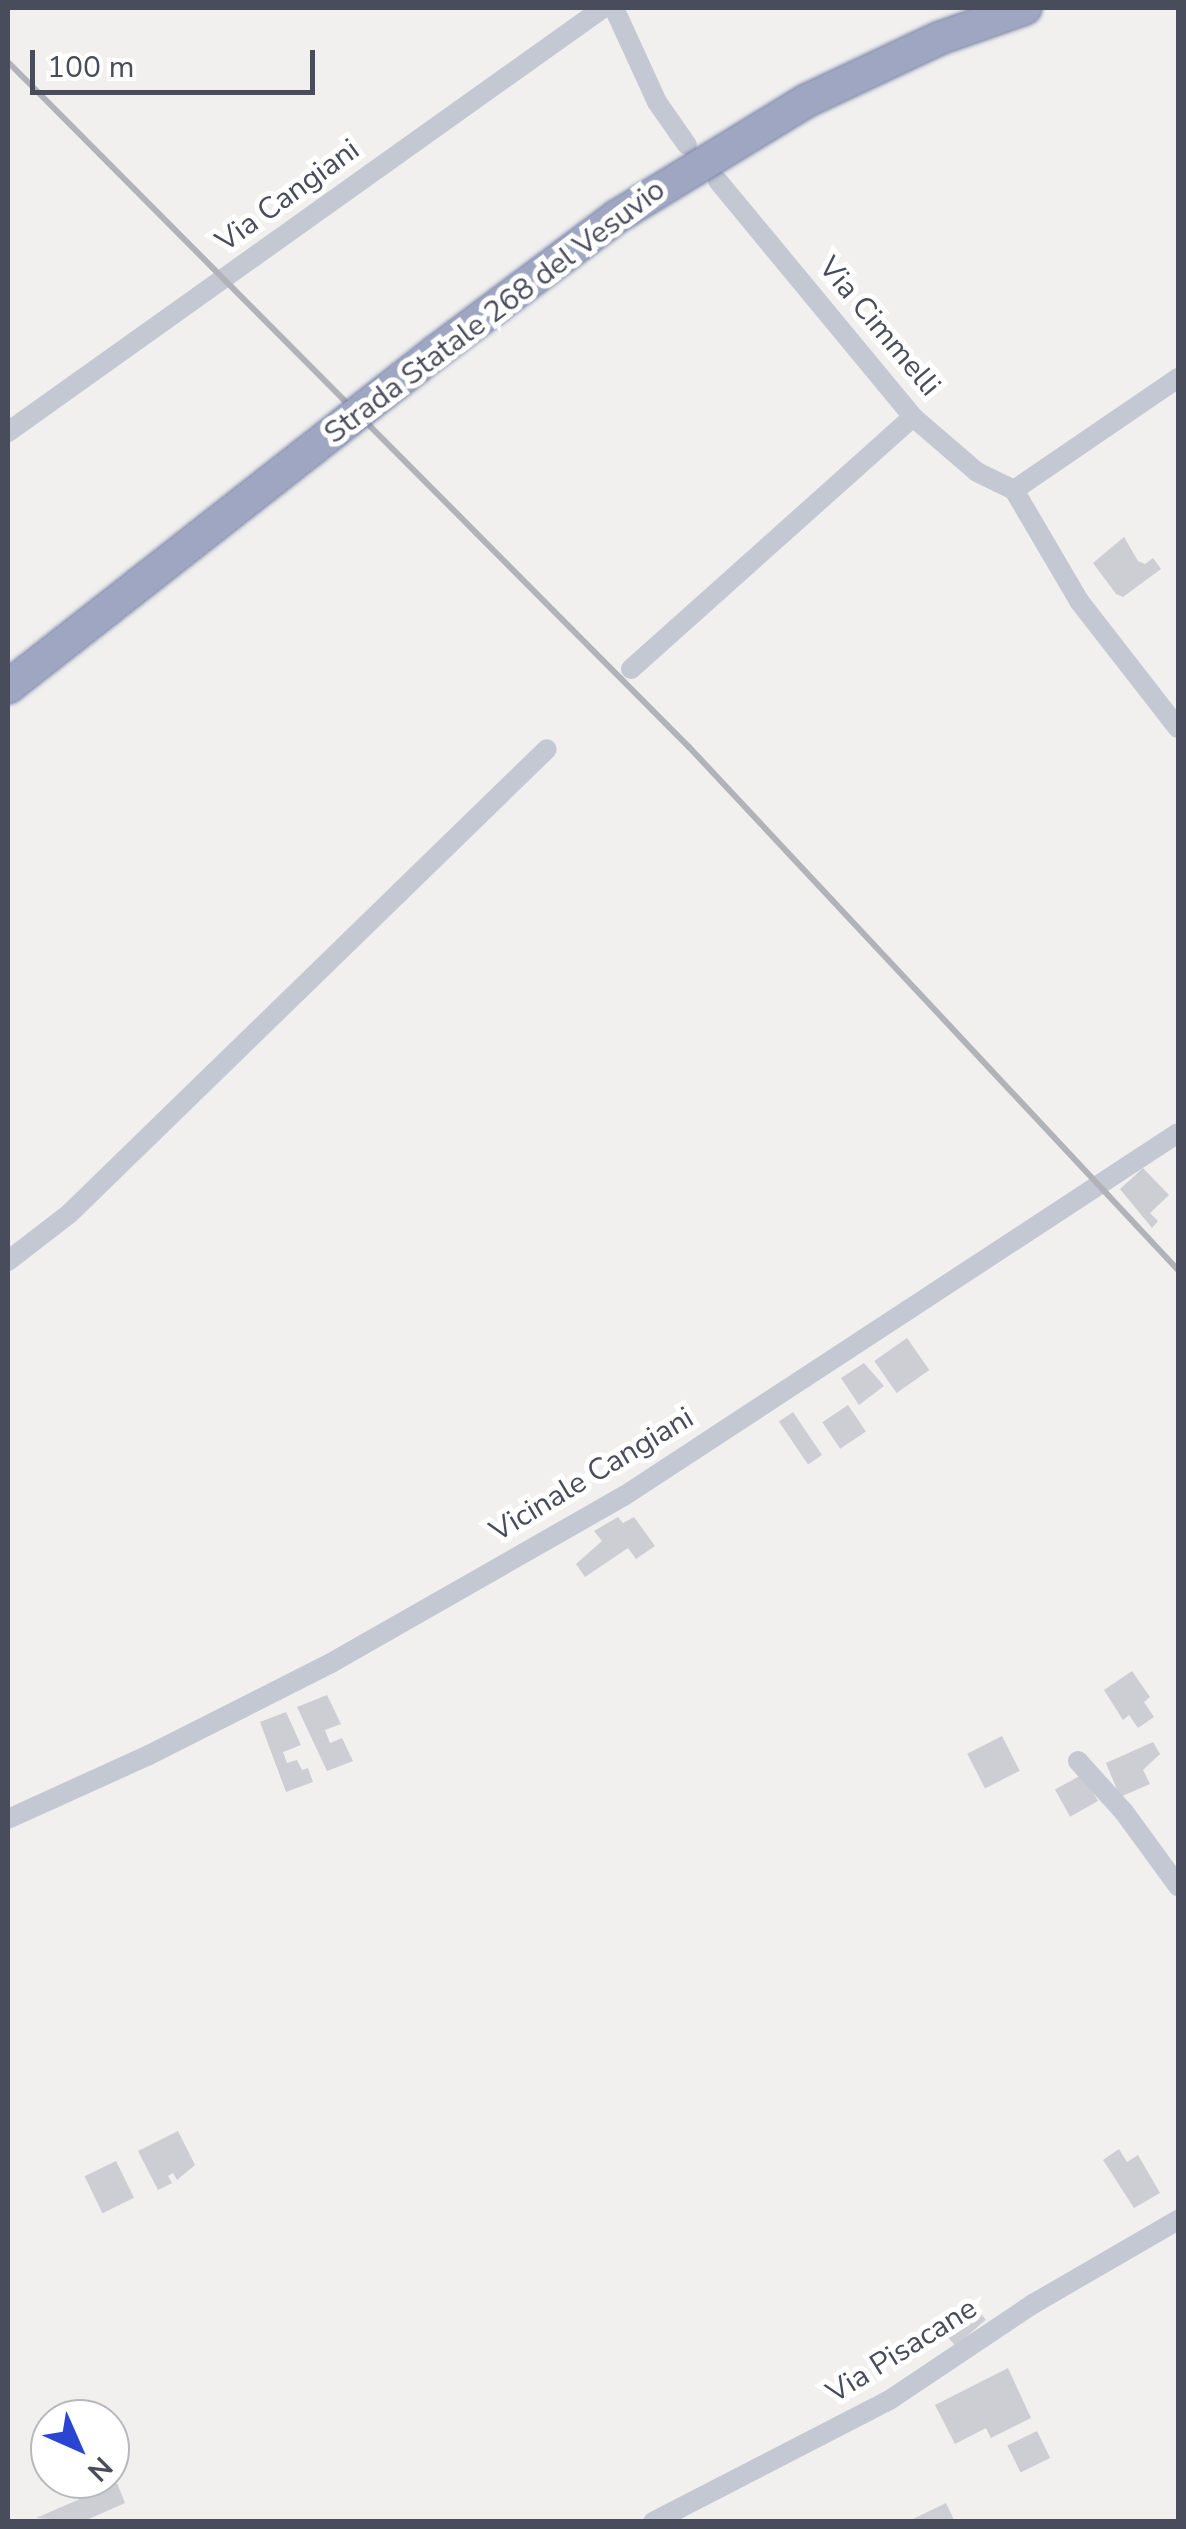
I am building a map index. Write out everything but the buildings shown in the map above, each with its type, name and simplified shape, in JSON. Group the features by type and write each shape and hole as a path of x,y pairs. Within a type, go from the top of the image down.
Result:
{"highway":[{"name":"Strada Statale 268 del Vesuvio","path":"8,687 437,351 616,218 806,100 940,38 1025,8"}],"street":[{"name":"Via Cangiani","path":"8,432 603,8"},
{"path":"614,8 657,102 687,145"},
{"name":"Via Cimmelli","path":"718,181 913,417 977,472 1014,490"},
{"path":"1178,378 1014,490 1080,601 1178,728"},
{"path":"630,669 913,417"},
{"path":"8,1261 70,1214 547,749"},
{"name":"Vicinale Cangiani","path":"8,1819 149,1756 331,1662 624,1496 1178,1133"},
{"path":"1078,1761 1124,1812 1178,1886"},
{"name":"Via Pisacane","path":"653,2522 891,2399 1032,2304 1178,2220"}],"railway":[{"path":"8,62 689,747 1178,1270"}]}
